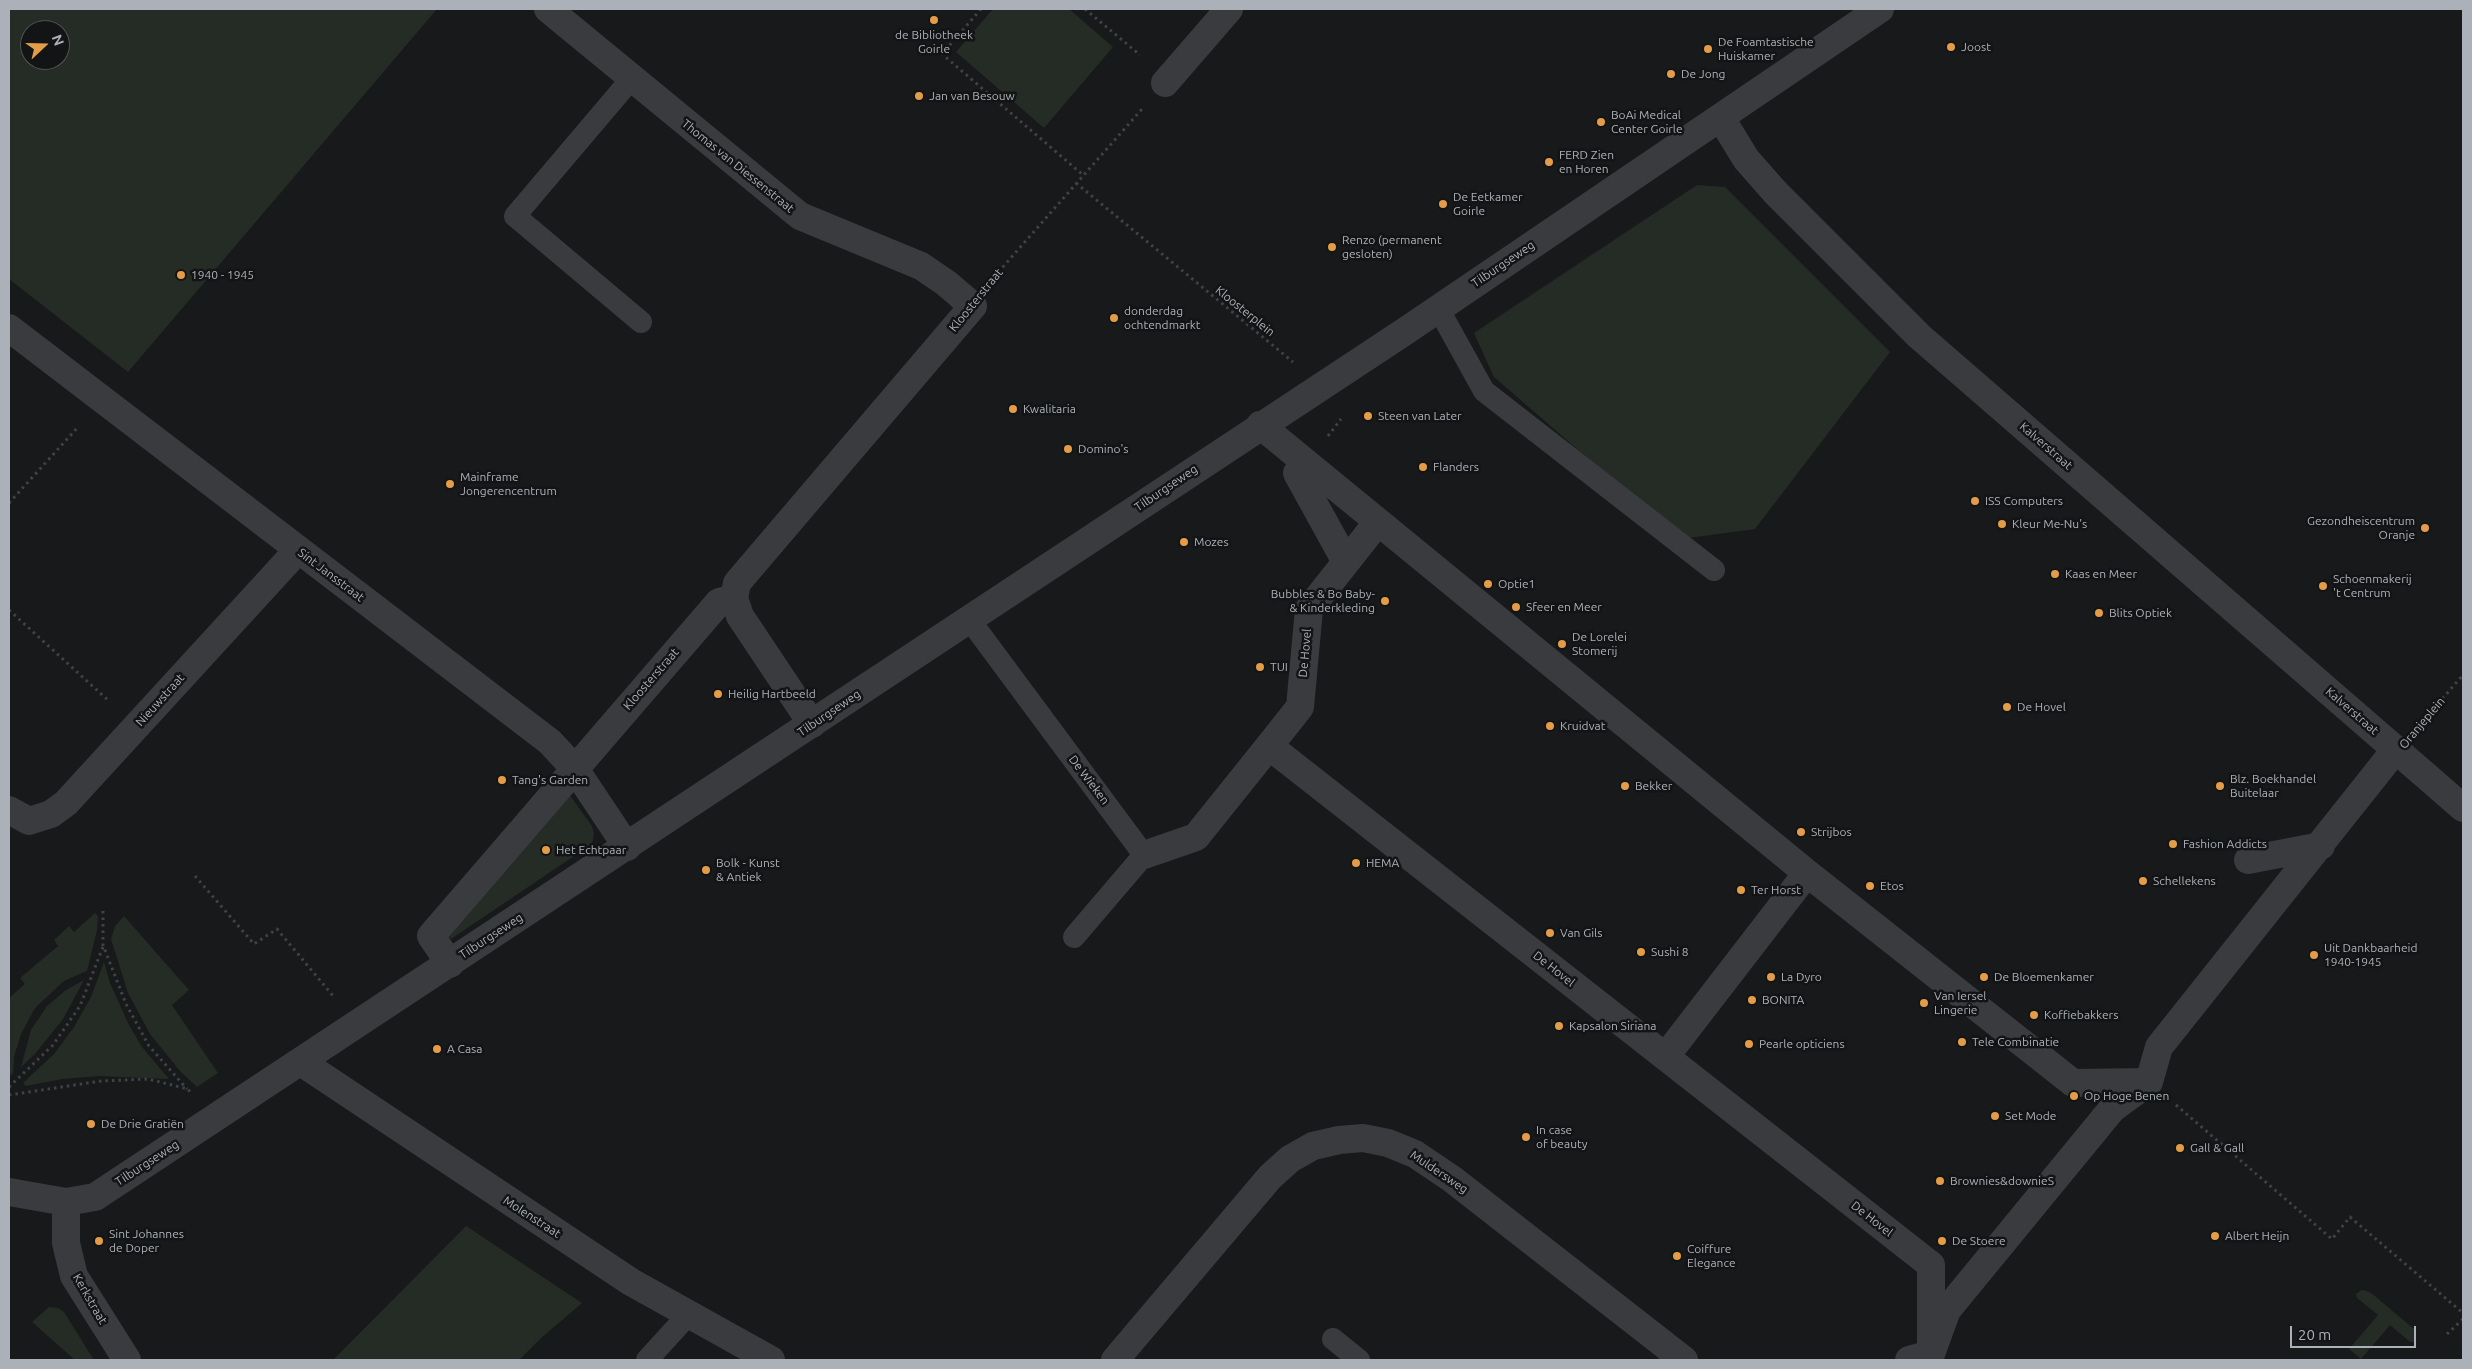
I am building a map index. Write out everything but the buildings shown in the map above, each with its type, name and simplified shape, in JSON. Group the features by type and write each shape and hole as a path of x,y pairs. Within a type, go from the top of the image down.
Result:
{"street":[{"name":"Thomas van Diessenstraat","path":"548,9 800,216 921,266 974,306"},
{"path":"1166,81 1229,9"},
{"name":"Tilburgseweg","path":"9,1192 66,1202 95,1197 450,964 1438,308 1880,9"},
{"name":"Kalverstraat","path":"1721,118 1746,158 1775,192 1919,336 2396,750"},
{"name":"Kloosterstraat","path":"575,769 599,738 719,602 734,598 737,583 974,306"},
{"name":"Sint Jansstraat","path":"9,328 550,742 575,769 627,846"},
{"path":"1260,425 1377,523 1807,873 2073,1083 2149,1082 2159,1047 2396,750"},
{"path":"1306,464 1297,473 1346,562"},
{"name":"De Hovel","path":"1377,523 1309,609 1300,707 1270,746 1931,1265 1920,1357"},
{"name":"Nieuwstraat","path":"9,810 29,821 51,814 66,803 298,550"},
{"path":"734,598 740,616 812,724"},
{"path":"1144,855 1196,837 1270,746"},
{"name":"Oranjeplein","path":"2396,750 2463,808"},
{"name":"Tilburgseweg","path":"450,964 431,936 575,769"},
{"path":"2248,860 2321,846"},
{"path":"1666,1056 1807,873"},
{"name":"Molenstraat","path":"301,1062 631,1282 770,1360"},
{"name":"De Hovel","path":"1920,1357 1947,1310 2112,1108 2149,1082"},
{"name":"Muldersweg","path":"1115,1360 1270,1177 1290,1159 1313,1146 1340,1140 1363,1138 1388,1143 1415,1154 1452,1179 1684,1360"},
{"name":"Kerkstraat","path":"66,1202 66,1243 74,1276 127,1360"}],"lane":[{"path":"632,78 515,216 641,322"},
{"path":"1438,308 1484,391 1714,570"},
{"name":"De Wieken","path":"969,618 1144,855"},
{"path":"1074,937 1144,855"},
{"path":"647,1360 688,1315"},
{"path":"1333,1339 1359,1360"}],"path":[{"path":"981,9 942,54 1084,175"},
{"path":"1086,9 1166,81"},
{"name":"Kloosterstraat","path":"974,306 996,275 1166,81"},
{"name":"Kloosterplein","path":"1076,183 1349,410 1306,464"},
{"path":"9,503 103,400"},
{"path":"9,610 137,726"},
{"name":"Oranjeplein","path":"2396,750 2463,676"},
{"path":"195,876 254,944 277,929 332,995 355,1026"},
{"path":"9,1087 53,1045 80,1006 103,945 103,911"},
{"path":"103,945 126,1004 149,1046 188,1089 211,1121"},
{"path":"9,1095 101,1081 148,1079 188,1089"},
{"path":"2149,1082 2332,1239 2350,1217 2463,1314"},
{"path":"2447,1334 2463,1319"}],"shaded area":[{"path":"9,9 437,9 128,372 9,279"},
{"path":"993,9 1069,9 1113,47 1044,128 956,52"},
{"path":"1697,185 1725,187 1890,352 1755,529 1681,539 1494,377 1474,333"},
{"path":"569,794 592,826 594,834 592,844 451,939 447,934"},
{"path":"95,913 98,916 97,930 87,971 64,981 35,1008 21,1034 14,1057 13,1073 9,1077 9,998 25,984 20,978 58,946 54,940 69,926 74,932"},
{"path":"124,916 189,990 172,1005 218,1073 197,1087 180,1071 150,1034 128,993 111,939 115,926"},
{"path":"104,962 110,983 129,1025 142,1047 169,1079 99,1076 62,1079 26,1086 23,1083 54,1054 74,1027 91,997"},
{"path":"84,980 63,1019 35,1054 21,1067 31,1030 47,1006 66,990"},
{"path":"466,1226 582,1303 519,1360 333,1360"},
{"path":"2362,1290 2370,1292 2414,1329 2416,1336 2414,1342 2410,1342 2390,1325 2361,1359 2349,1349 2378,1315 2357,1298 2356,1294"},
{"path":"49,1307 58,1308 64,1312 94,1360 75,1360 32,1322"}],"place":[{"name":"de Bibliotheek Goirle","path":"934,20"},
{"name":"Joost","path":"1951,47"},
{"name":"De Foamtastische Huiskamer","path":"1708,49"},
{"name":"De Jong","path":"1671,74"},
{"name":"Jan van Besouw","path":"919,96"},
{"name":"BoAi Medical Center Goirle","path":"1601,122"},
{"name":"FERD Zien en Horen","path":"1549,162"},
{"name":"De Eetkamer Goirle","path":"1443,204"},
{"name":"Renzo (permanent gesloten)","path":"1332,247"},
{"name":"1940 - 1945","path":"181,275"},
{"name":"donderdag ochtendmarkt","path":"1114,318"},
{"name":"Kwalitaria","path":"1013,409"},
{"name":"Steen van Later","path":"1368,416"},
{"name":"Domino's","path":"1068,449"},
{"name":"Flanders","path":"1423,467"},
{"name":"Mainframe Jongerencentrum","path":"450,484"},
{"name":"ISS Computers","path":"1975,501"},
{"name":"Kleur Me-Nu's","path":"2002,524"},
{"name":"Gezondheiscentrum Oranje","path":"2425,528"},
{"name":"Mozes","path":"1184,542"},
{"name":"Kaas en Meer","path":"2055,574"},
{"name":"Optie1","path":"1488,584"},
{"name":"Schoenmakerij 't Centrum","path":"2323,586"},
{"name":"Bubbles & Bo Baby- & Kinderkleding","path":"1385,601"},
{"name":"Sfeer en Meer","path":"1516,607"},
{"name":"Blits Optiek","path":"2099,613"},
{"name":"De Lorelei Stomerij","path":"1562,644"},
{"name":"TUI","path":"1260,667"},
{"name":"Heilig Hartbeeld","path":"718,694"},
{"name":"De Hovel","path":"2007,707"},
{"name":"Kruidvat","path":"1550,726"},
{"name":"Tang's Garden","path":"502,780"},
{"name":"Bekker","path":"1625,786"},
{"name":"Blz. Boekhandel Buitelaar","path":"2220,786"},
{"name":"Strijbos","path":"1801,832"},
{"name":"Fashion Addicts","path":"2173,844"},
{"name":"Het Echtpaar","path":"546,850"},
{"name":"HEMA","path":"1356,863"},
{"name":"Bolk - Kunst & Antiek","path":"706,870"},
{"name":"Schellekens","path":"2143,881"},
{"name":"Etos","path":"1870,886"},
{"name":"Ter Horst","path":"1741,890"},
{"name":"Van Gils","path":"1550,933"},
{"name":"Sushi 8","path":"1641,952"},
{"name":"Uit Dankbaarheid 1940-1945","path":"2314,955"},
{"name":"La Dyro","path":"1771,977"},
{"name":"De Bloemenkamer","path":"1984,977"},
{"name":"BONITA","path":"1752,1000"},
{"name":"Van Iersel Lingerie","path":"1924,1003"},
{"name":"Koffiebakkers","path":"2034,1015"},
{"name":"Kapsalon Siriana","path":"1559,1026"},
{"name":"Tele Combinatie","path":"1962,1042"},
{"name":"Pearle opticiens","path":"1749,1044"},
{"name":"A Casa","path":"437,1049"},
{"name":"Op Hoge Benen","path":"2074,1096"},
{"name":"Set Mode","path":"1995,1116"},
{"name":"De Drie Gratiën","path":"91,1124"},
{"name":"In case of beauty","path":"1526,1137"},
{"name":"Gall & Gall","path":"2180,1148"},
{"name":"Brownies&downieS","path":"1940,1181"},
{"name":"Albert Heijn","path":"2215,1236"},
{"name":"Sint Johannes de Doper","path":"99,1241"},
{"name":"De Stoere","path":"1942,1241"},
{"name":"Coiffure Elegance","path":"1677,1256"}]}
